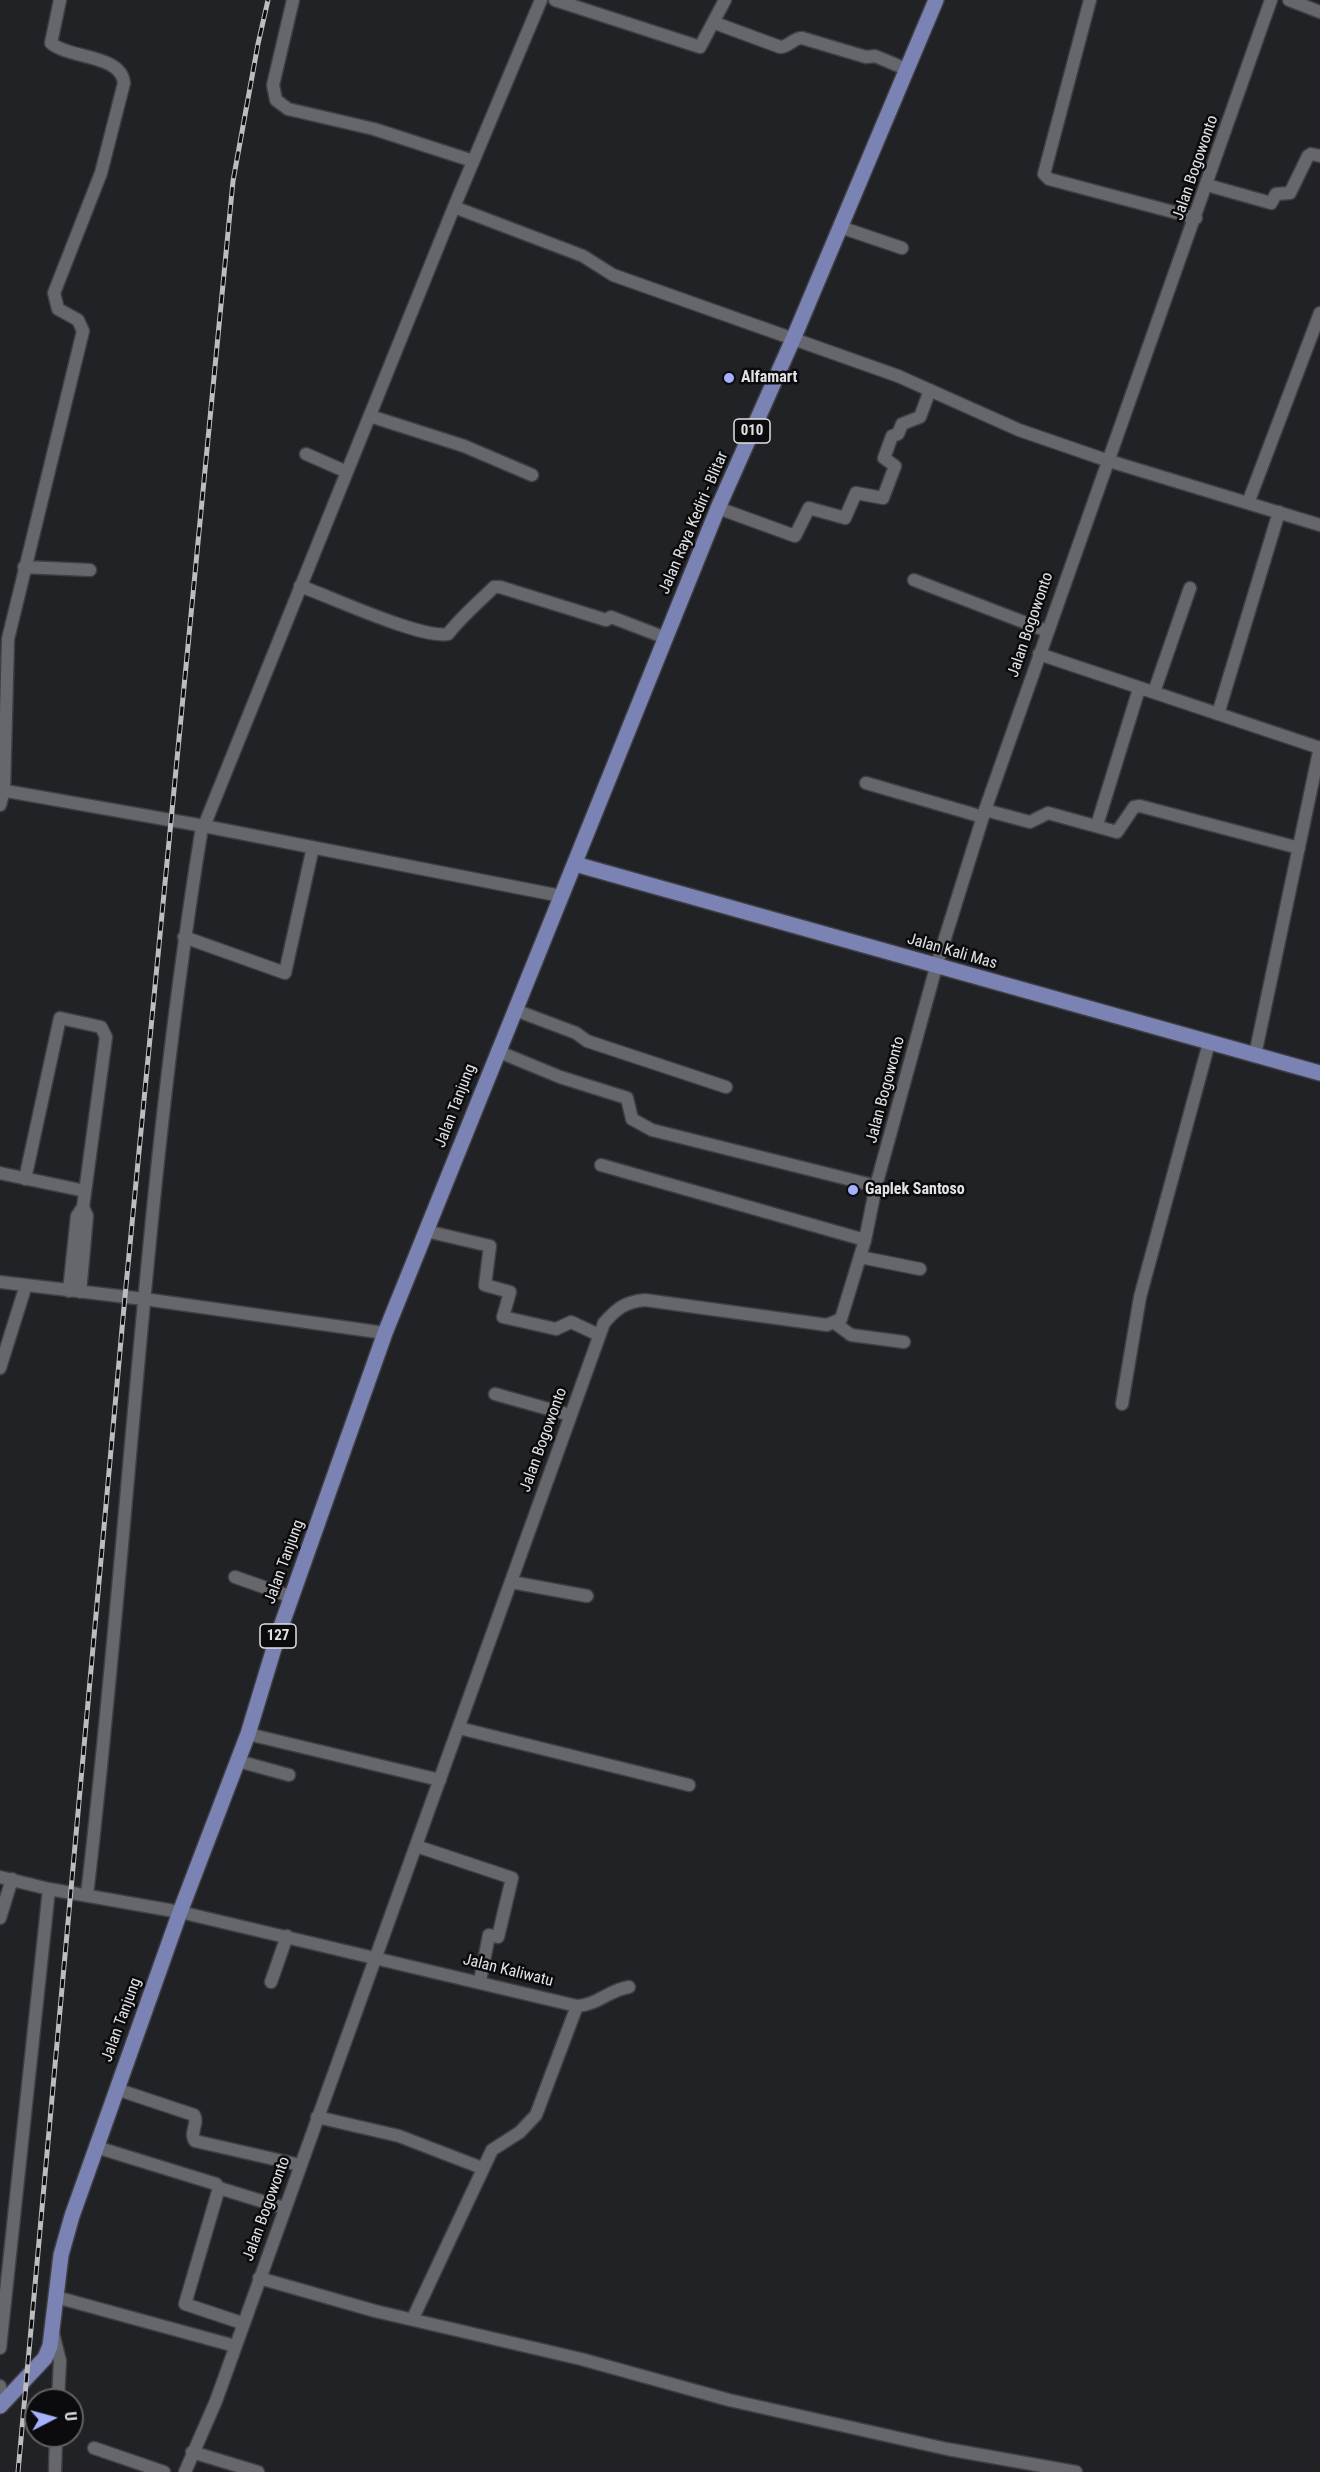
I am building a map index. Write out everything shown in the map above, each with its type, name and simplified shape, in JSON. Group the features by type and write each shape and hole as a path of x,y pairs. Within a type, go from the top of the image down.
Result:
{"main road":[{"name":"Jalan Raya Kediri - Blitar","path":"574,864 718,508 794,337 936,0"},
{"name":"Jalan Tanjung","path":"1,2404 45,2358 53,2333 65,2240 116,2089 248,1734 292,1597 385,1333 574,864"},
{"name":"Jalan Kali Mas","path":"574,864 1320,1073"}],"street":[{"path":"0,805 6,652 24,567 83,331 78,320 58,309 54,293 101,173 124,83 122,73 112,65 51,43 60,0"},
{"path":"293,0 273,85 273,93 282,106 298,112 374,129 473,161"},
{"path":"87,1896 102,1765 160,1125 184,937 203,826 454,207 541,0"},
{"path":"555,0 695,47 704,45 725,0"},
{"path":"1090,0 1044,174 1049,179 1196,218"},
{"name":"Jalan Bogowonto","path":"185,2472 216,2401 242,2323 604,1323 617,1308 628,1302 645,1300 827,1325 841,1319 865,1240 876,1186 936,967 984,814 1106,460 1196,218 1271,0"},
{"path":"1289,0 1320,12"},
{"path":"715,23 780,47 785,47 796,38 802,38 866,57 875,56 906,69"},
{"path":"1207,185 1271,203 1276,194 1290,193 1308,156 1311,154 1320,156"},
{"path":"454,207 583,256 613,275 794,337 930,390 1019,430 1106,460 1320,525"},
{"path":"840,227 902,248"},
{"path":"1248,503 1319,317"},
{"path":"718,508 795,536 809,508 845,518 856,493 882,498 895,466 884,458 892,436 898,434 902,424 920,417 930,390"},
{"path":"370,416 464,446 532,475"},
{"path":"306,454 347,472"},
{"path":"1218,714 1279,513"},
{"path":"24,567 90,570"},
{"path":"914,580 1047,631"},
{"path":"300,586 392,622 434,634 448,634 459,618 484,599 494,587 500,587 606,620 611,617 666,638"},
{"path":"1154,692 1190,588"},
{"path":"1039,654 1320,748 1255,1055"},
{"path":"1097,825 1139,689"},
{"path":"866,783 984,814 1030,822 1048,813 1117,832 1134,807 1140,806 1299,848"},
{"path":"2,790 203,826 561,896"},
{"path":"184,937 285,973 313,847"},
{"path":"515,1010 576,1033 587,1041 726,1087"},
{"path":"26,1179 59,1022 64,1017 101,1027 106,1037 83,1207 87,1216 74,1291"},
{"path":"1122,1404 1140,1297 1209,1043"},
{"path":"497,1052 560,1077 627,1098 632,1119 652,1130 876,1186"},
{"path":"601,1165 865,1240"},
{"path":"0,1173 85,1191"},
{"path":"426,1231 490,1246 485,1285 510,1292 503,1317 556,1329 571,1322 599,1335"},
{"path":"860,1257 920,1269"},
{"path":"0,1282 144,1299 385,1333"},
{"path":"0,1368 26,1285"},
{"path":"835,1323 851,1335 904,1342"},
{"path":"495,1394 570,1415"},
{"path":"236,1577 292,1597"},
{"path":"511,1582 587,1596"},
{"path":"459,1728 689,1785"},
{"path":"248,1734 440,1780"},
{"path":"238,1761 290,1775"},
{"path":"416,1846 512,1878 498,1937 489,1935 480,1981"},
{"path":"0,1918 6,1878 49,1889 180,1912 376,1956"},
{"path":"0,2343 29,2052 49,1889"},
{"path":"271,1982 286,1936"},
{"name":"Jalan Kaliwatu","path":"376,1956 577,2006"},
{"path":"413,2318 492,2150 520,2132 536,2115 577,2006 592,2004 612,1992 629,1987"},
{"path":"116,2089 194,2115 196,2120 192,2136 195,2141 300,2165"},
{"path":"317,2117 399,2136 482,2168"},
{"path":"96,2148 216,2184 219,2188 284,2208"},
{"path":"219,2188 185,2304 242,2323"},
{"path":"259,2278 375,2311 413,2318 581,2359 794,2415 947,2449 1076,2472"},
{"path":"56,2297 235,2346"},
{"path":"53,2333 60,2361 59,2388"},
{"path":"0,2386 1,2404"},
{"path":"55,2472 56,2448"},
{"path":"94,2448 164,2472"},
{"path":"192,2452 258,2472"}],"railway":[{"path":"18,2472 125,1296 233,181 268,0"}],"place":[{"name":"Alfamart","path":"729,378"},
{"name":"Gaplek Santoso","path":"853,1190"}]}
